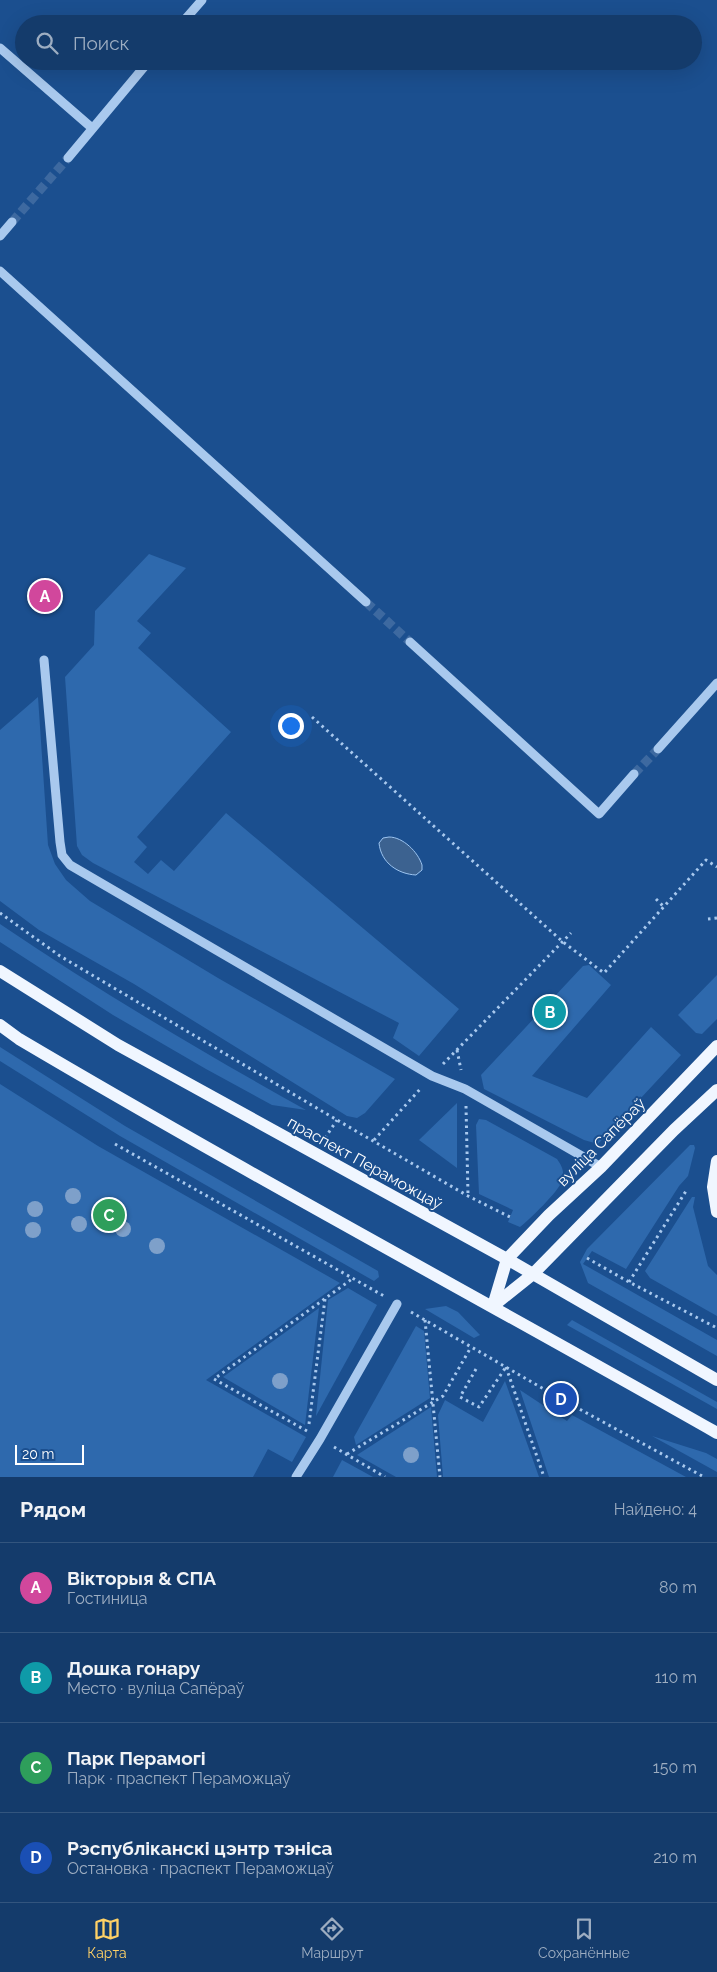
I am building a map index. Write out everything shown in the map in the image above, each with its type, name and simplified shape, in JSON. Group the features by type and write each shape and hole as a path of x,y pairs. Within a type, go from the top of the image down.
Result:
{"main road":[{"name":"праспект Пераможцаў","path":"0,971 118,1045 507,1259 717,1380"},
{"path":"0,1025 20,1040 150,1117 493,1306 717,1433"},
{"name":"вуліца Сапёраў","path":"507,1259 549,1215 601,1167 717,1046"},
{"path":"493,1306 533,1274 674,1130 717,1090"},
{"path":"717,1161 713,1187 717,1212"},
{"path":"493,1306 507,1259"}],"lane":[{"path":"190,15 202,0"},
{"path":"0,48 15,61"},
{"path":"25,70 92,128"},
{"path":"68,158 141,70"},
{"path":"0,236 12,222"},
{"path":"0,271 366,602"},
{"path":"410,642 598,814 634,774"},
{"path":"44,660 60,842 62,855 70,865 432,1076 465,1089 601,1167"},
{"path":"658,749 717,683"},
{"path":"296,1477 320,1439 397,1304"}],"path":[{"path":"312,717 563,942 604,973 706,860 717,867"},
{"path":"656,899 664,907"},
{"path":"0,913 60,956 468,1196 510,1217"},
{"path":"708,919 717,918"},
{"path":"374,1140 432,1076 571,933"},
{"path":"457,1050 465,1089 468,1196"},
{"path":"629,1282 686,1190"},
{"path":"587,1258 717,1328"},
{"path":"352,1279 214,1379 385,1477"},
{"path":"308,1432 325,1298"},
{"path":"425,1320 440,1477"},
{"path":"347,1455 443,1396 471,1347"},
{"path":"476,1369 460,1397 479,1407 506,1367 544,1477"}],"shaded area":[{"path":"149,554 186,568 137,621 151,633 138,648 231,732 137,837 147,847 134,862 148,874 161,860 174,871 226,813 459,1009 419,1056 393,1038 399,1023 93,863 82,855 77,846 65,677 94,645 95,611"},
{"path":"38,697 48,845 55,864 66,880 90,901 218,978 395,1079 365,1113 357,1118 347,1116 134,984 39,930 0,901 0,730"},
{"path":"389,837 405,842 413,850 420,860 422,870 416,875 409,874 397,870 387,862 380,850 379,843 383,838"},
{"path":"0,924 151,1020 306,1110 272,1105 113,1015 0,942"},
{"path":"589,965 611,985 532,1076 587,1098 651,1027 681,1055 598,1144 584,1140 484,1089 481,1075 583,966"},
{"path":"717,975 717,1019 702,1034 696,1033 678,1015"},
{"path":"0,1047 125,1126 378,1271 379,1277 374,1281 120,1136 0,1061"},
{"path":"0,1084 98,1146 340,1283 206,1380 306,1437 292,1462 268,1449 253,1477 0,1477"},
{"path":"457,1103 457,1168 419,1140"},
{"path":"479,1119 486,1120 557,1159 562,1167 563,1175 560,1186 520,1227 508,1222 513,1210 479,1194 476,1125"},
{"path":"690,1145 694,1145 695,1148 688,1176 679,1186 626,1269 592,1251 583,1264 717,1340 717,1356 588,1283 580,1262 587,1249"},
{"path":"692,1197 695,1197 693,1207 708,1266 717,1275 717,1316 650,1278 645,1271"},
{"path":"348,1288 377,1305 316,1416 328,1300"},
{"path":"446,1306 458,1312 480,1335 474,1338 425,1309"},
{"path":"319,1308 305,1425 223,1377"},
{"path":"572,1320 717,1402 717,1409 567,1325"},
{"path":"416,1326 424,1331 430,1398 356,1445 354,1437"},
{"path":"505,1381 539,1477 443,1477 438,1415 445,1400 483,1422"},
{"path":"520,1390 567,1421 572,1415 686,1477 549,1477"},
{"path":"431,1407 437,1477 396,1477 357,1455"},
{"path":"652,1436 706,1453 717,1459 717,1472"},
{"path":"342,1460 373,1477 333,1477"}],"tunnel":[{"path":"12,222 68,158"},
{"path":"366,602 410,642"},
{"path":"634,774 658,749"}],"place":[{"name":"Вікторыя & СПА","path":"45,596"},
{"name":"Дошка гонару","path":"550,1012"},
{"name":"Парк Перамогі","path":"109,1215"},
{"name":"Рэспубліканскі цэнтр тэніса","path":"561,1399"}]}
